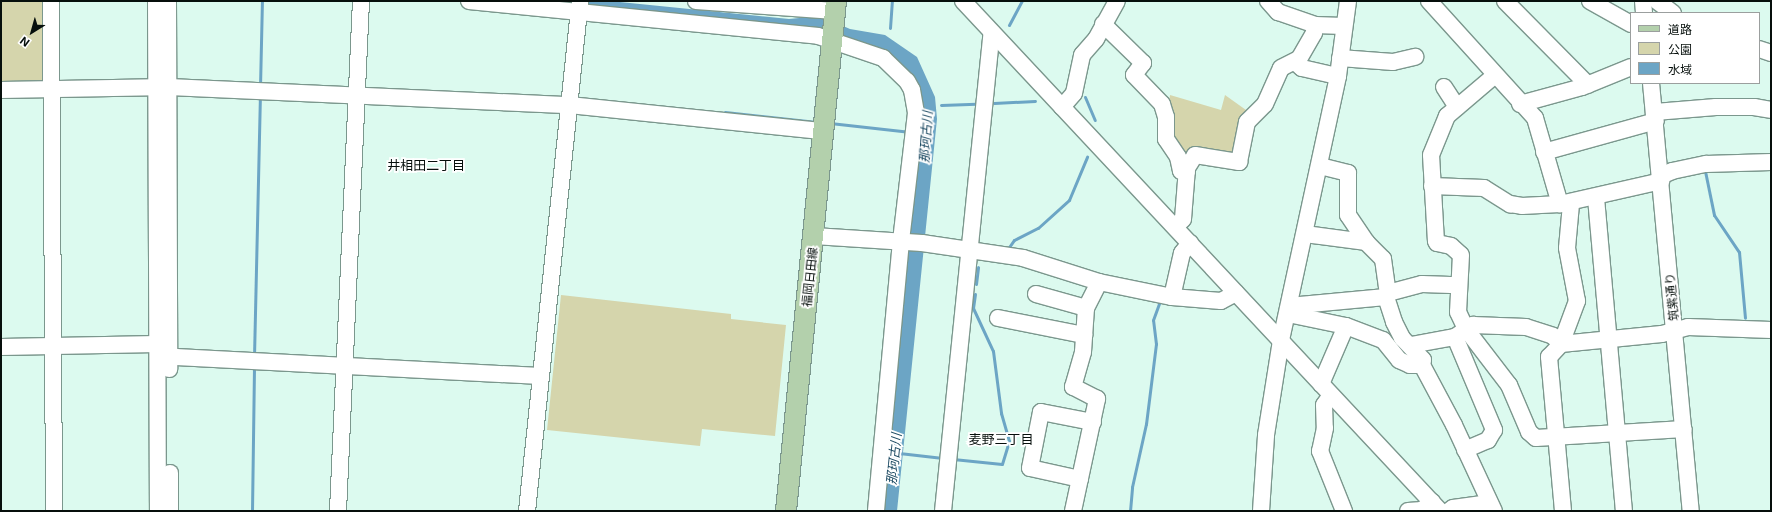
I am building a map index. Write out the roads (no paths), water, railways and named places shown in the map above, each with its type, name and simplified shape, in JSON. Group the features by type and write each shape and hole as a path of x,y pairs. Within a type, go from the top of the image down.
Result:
{"main road":[{"name":"福岡日田線","path":"786,511 835,9"}],"street":[{"path":"51,1 50,91 54,511"},
{"path":"156,1 162,88 162,351 158,511"},
{"path":"162,88 168,1"},
{"path":"338,511 362,1"},
{"path":"469,1 580,7 818,36 831,42 882,58 907,81 912,90 916,114 901,241 876,511"},
{"path":"696,1 835,9"},
{"path":"963,1 1436,507"},
{"path":"1062,107 1074,93 1082,54 1096,38 1117,1"},
{"path":"1268,1 1278,12 1315,25 1343,26"},
{"path":"1261,511 1266,436 1281,340 1289,310 1338,76 1343,26 1348,1"},
{"path":"1429,1 1494,76 1535,118 1544,152 1566,204 1567,248 1577,301 1561,344 1549,357 1563,511"},
{"path":"1504,1 1588,85"},
{"path":"1590,1 1630,23"},
{"path":"1643,1 1644,12"},
{"path":"1657,1 1672,12"},
{"path":"527,511 580,7"},
{"path":"1103,24 1143,63 1134,75 1162,104 1166,117 1166,139 1178,157 1181,171 1187,172"},
{"path":"1175,227 1183,219 1187,172 1195,155 1239,162 1247,122 1265,104 1281,68 1295,62 1309,43 1315,25"},
{"path":"943,511 968,251 992,32"},
{"path":"1760,49 1771,53"},
{"path":"1340,58 1393,62 1415,57"},
{"path":"1295,62 1302,68 1338,76"},
{"path":"1520,104 1588,85 1630,67"},
{"path":"1466,450 1488,440 1494,430 1461,333 1458,312 1458,285 1461,276 1461,255 1451,246 1437,244 1436,241 1431,154 1447,116 1494,76"},
{"name":"筑紫通り","path":"1651,84 1691,511"},
{"path":"1444,87 1457,107"},
{"path":"1,90 50,91 162,88 570,105 823,131"},
{"path":"1544,152 1655,117 1716,107 1754,107 1771,110"},
{"path":"1432,186 1484,188 1510,204 1522,206 1566,204 1596,198 1661,179 1672,171 1706,164 1771,162"},
{"path":"1320,166 1348,173 1348,215 1366,242 1376,251 1386,266 1387,295 1394,322 1402,338 1411,345 1423,360 1422,365 1466,450 1492,507 1453,508 1449,511"},
{"path":"1596,198 1615,433 1624,511"},
{"path":"1305,234 1366,242"},
{"path":"814,236 922,243 1023,258 1099,282 1172,297 1221,301 1236,293"},
{"path":"1172,297 1182,253 1190,244"},
{"path":"1073,511 1097,399 1073,387 1083,352 1086,308 1099,282"},
{"path":"1289,310 1387,295 1422,284 1458,285"},
{"path":"1036,294 1086,308"},
{"path":"1289,310 1346,326 1383,340 1399,360 1422,365"},
{"path":"998,318 1084,335"},
{"path":"1411,345 1461,333 1473,324 1526,327 1553,336 1561,344 1607,341 1675,331 1688,327 1771,330"},
{"path":"1344,511 1320,451 1325,428 1324,405 1326,389 1346,326"},
{"path":"1461,333 1509,385 1531,436 1536,438 1684,429"},
{"path":"1,347 162,351 345,367 541,376"},
{"path":"162,351 170,511"},
{"path":"1080,479 1030,468 1041,412 1093,422"},
{"path":"1408,511 1436,507"}],"water":[{"name":"那珂古川","path":"490,1 610,1 789,19 820,16 850,29 885,35 917,57 935,97 937,119 897,511 881,511 919,100 876,50"}],"waterway":[{"path":"260,87 262,1"},
{"path":"890,28 892,1"},
{"path":"1009,25 1022,1"},
{"path":"254,357 260,97"},
{"path":"1085,97 1095,120"},
{"path":"994,103 1035,101"},
{"path":"941,105 976,104"},
{"path":"725,112 816,122"},
{"path":"830,123 910,132"},
{"path":"1007,250 1014,240 1038,228 1069,200 1087,157"},
{"path":"1705,171 1714,215 1739,252 1745,318"},
{"path":"976,284 978,267"},
{"path":"975,294 973,308 993,351 1001,413 1009,441 1002,464"},
{"path":"1130,511 1132,487 1146,424 1156,344 1153,320 1160,301"},
{"path":"252,511 254,367"},
{"name":"那珂古川","path":"899,453 943,458"},
{"path":"953,459 1002,464"}],"district":[{"name":"井相田二丁目","path":"426,165"},
{"name":"麦野三丁目","path":"1001,439"}]}
